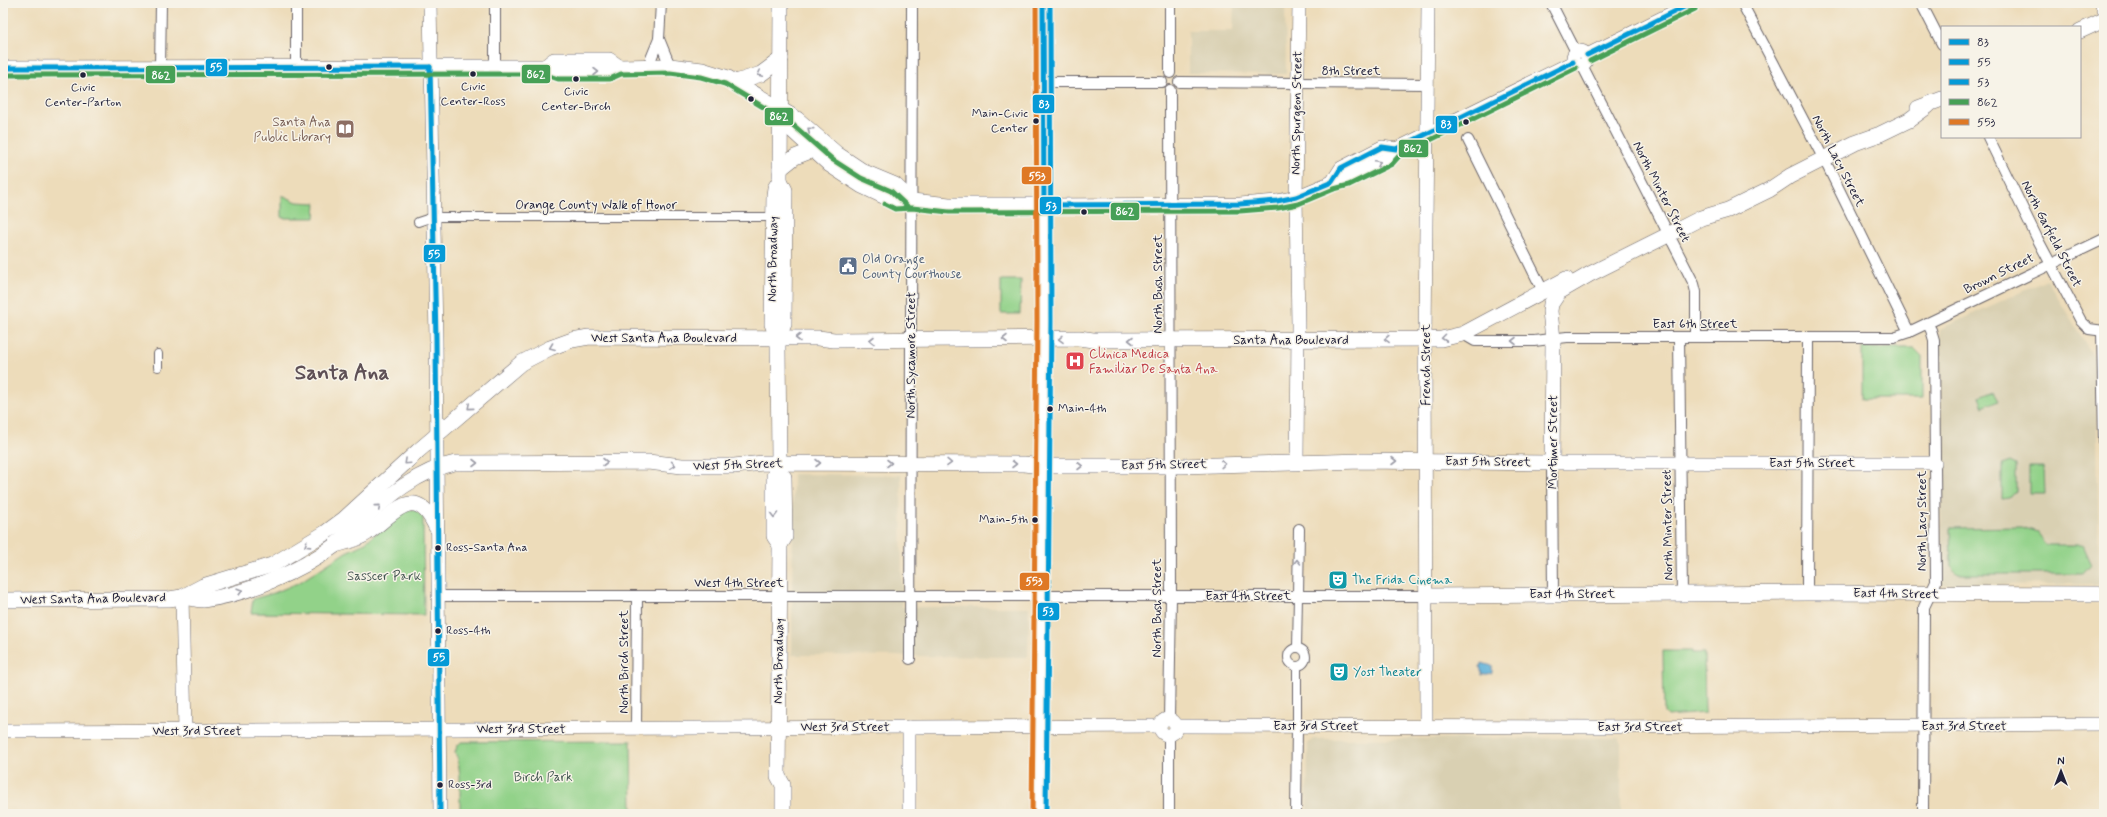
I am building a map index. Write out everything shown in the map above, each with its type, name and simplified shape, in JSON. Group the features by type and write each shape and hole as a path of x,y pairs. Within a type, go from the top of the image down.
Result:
{"main road":[{"name":"North Broadway","path":"778,339 784,324 784,190 780,174 781,3"},
{"path":"1038,814 1041,466 1044,339 1043,3"},
{"path":"2081,31 2104,20"},
{"path":"736,82 762,74 781,59"},
{"path":"3,68 495,67 549,64 559,72 610,72 619,66 670,66 702,70 736,82 797,119 837,154 864,172 895,185 912,201"},
{"path":"1590,274 1701,218 1719,205 1763,183 1790,176 1855,143 1880,134 1909,120 1928,106 1941,100"},
{"path":"780,110 793,131 830,165 862,186 896,202 912,201 949,206 1044,205"},
{"path":"780,174 795,157 813,150"},
{"name":"North Broadway","path":"780,174 775,188 772,324 778,339 779,463 784,476 785,499 785,537 780,545 778,728 778,776 783,785 783,814"},
{"name":"Santa Ana Boulevard","path":"1086,339 1441,339 1463,334 1576,274 1590,274"},
{"name":"Mortimer Street","path":"1552,463 1553,339 1550,312 1551,304 1559,292 1590,274"},
{"name":"West Santa Ana Boulevard","path":"182,597 203,586 272,565 305,547 344,519 436,436 521,363 540,352 572,340 589,337 778,339 1086,339"},
{"name":"East 5th Street","path":"1041,466 1170,466 1297,462 1426,461 1552,463"},
{"name":"West 5th Street","path":"436,467 462,463 648,462 682,466 734,466 779,463 1024,464 1041,466"},
{"name":"West Santa Ana Boulevard","path":"3,600 154,599 182,597 202,600 249,588 290,571 334,546 401,488 436,467"},
{"path":"334,546 356,540 368,533 398,508 408,503 419,505 430,513 436,527"},
{"name":"East 4th Street","path":"1426,596 1807,593 1929,595 2104,594"},
{"name":"North Broadway","path":"772,814 772,785 778,776"}],"street":[{"path":"160,3 160,68"},
{"path":"296,3 296,68"},
{"path":"430,3 440,814"},
{"path":"495,3 495,67"},
{"path":"648,66 659,39 661,3"},
{"name":"North Sycamore Street","path":"910,658 912,3"},
{"path":"1170,3 1170,73"},
{"name":"North Spurgeon Street","path":"1297,462 1298,340 1296,197 1299,3"},
{"name":"French Street","path":"1426,726 1425,340 1428,3"},
{"name":"North Minter Street","path":"1551,3 1696,292 1696,337"},
{"path":"1044,205 1247,204 1296,197 1332,182 1346,179 1388,158 1396,149 1692,3"},
{"name":"North Lacy Street","path":"1742,3 1823,159 1909,332"},
{"path":"1921,3 1941,42"},
{"path":"2100,3 2104,10"},
{"path":"659,39 670,66"},
{"path":"1162,82 1165,75 1170,73"},
{"path":"1162,82 1165,87 1170,90 1177,87 1179,82 1175,75 1170,73"},
{"path":"1043,82 1162,82"},
{"name":"8th Street","path":"1179,82 1428,84"},
{"name":"North Bush Street","path":"1169,814 1168,727 1171,596 1170,90"},
{"name":"North Garfield Street","path":"1988,138 2081,321 2089,329 2103,331"},
{"path":"1468,140 1543,291"},
{"name":"Orange County Walk of Honor","path":"418,222 433,217 774,217"},
{"name":"Brown Street","path":"1926,323 2104,239"},
{"name":"North Lacy Street","path":"1923,814 1922,726 1924,607 1936,582 1934,340 1931,330 1926,323"},
{"name":"East 6th Street","path":"1463,334 1475,341 1679,337 1894,337 1909,332 1926,323"},
{"path":"2103,331 2104,446"},
{"name":"North Minter Street","path":"1679,337 1682,594"},
{"path":"1807,593 1808,337"},
{"path":"158,354 158,367"},
{"name":"East 5th Street","path":"1552,463 1935,463"},
{"name":"Mortimer Street","path":"1552,463 1553,595"},
{"path":"1297,648 1299,529"},
{"name":"West 4th Street","path":"438,596 1040,596"},
{"name":"North Birch Street","path":"636,729 637,596"},
{"name":"East 4th Street","path":"1040,596 1426,596"},
{"path":"182,597 185,731"},
{"path":"1297,648 1303,650 1306,656 1305,662 1297,666 1291,663 1288,657 1291,650 1297,648"},
{"path":"1296,814 1297,666"},
{"name":"East 3rd Street","path":"1039,726 1922,726 2104,724"},
{"path":"909,726 909,814"},
{"name":"West 3rd Street","path":"3,731 1039,726"}],"shaded area":[{"path":"1234,3 1285,3 1286,74 1188,73 1188,31 1233,31"},
{"path":"2047,280 2096,361 2099,584 1942,585 1940,329"},
{"path":"793,474 901,475 902,607 1029,607 1028,657 792,655"},
{"path":"1619,738 1621,741 1621,814 1307,814 1308,744 1313,739"}],"green space":[{"path":"282,195 297,202 316,203 315,218 282,218"},
{"path":"1001,280 1021,280 1020,314 1001,314"},
{"path":"1862,348 1914,348 1922,356 1922,399 1862,399"},
{"path":"1993,391 1998,400 1983,407 1979,397"},
{"path":"2010,462 2016,465 2016,491 2010,498 2002,499 2002,465"},
{"path":"2029,467 2044,467 2045,494 2029,494"},
{"name":"Sasscer Park","path":"406,509 416,510 423,517 424,615 251,613 253,599 274,593 300,582 346,552 363,544"},
{"path":"2022,527 2037,532 2047,545 2082,545 2091,565 2083,574 1958,574 1951,567 1950,528"},
{"path":"1663,651 1692,651 1692,653 1704,653 1705,713 1667,716 1664,713"},
{"name":"Birch Park","path":"631,741 632,814 460,814 460,776 458,759 455,753 457,746 461,742"}],"water":[{"path":"1482,663 1492,666 1492,673 1482,675 1480,666 1482,666"}],"transit line":[{"name":"553","path":"1032,814 1037,321 1036,3"},
{"name":"83","path":"1043,3 1044,205"},
{"name":"53","path":"1046,814 1051,321 1050,3"},
{"name":"83","path":"1587,55 1692,3"},
{"name":"862","path":"1590,61 1695,9"},
{"name":"83","path":"1044,205 1240,204 1277,201 1296,197 1332,182 1341,168 1382,147 1396,149 1573,62"},
{"name":"55","path":"430,67 436,339 440,814"},
{"name":"55","path":"3,68 430,67"},
{"name":"862","path":"885,204 895,209 912,208 949,212 1240,211 1278,208 1298,204 1334,189 1349,185 1392,164 1400,155 1576,68"},
{"name":"862","path":"3,75 544,74 558,79 610,79 621,74 670,73 701,77 725,84 793,125 833,160 861,178 891,191 907,206"}],"place":[{"name":"Civic Center-Ross","path":"473,74"},
{"name":"Civic Center-Parton","path":"83,75"},
{"name":"Civic Center-Birch","path":"576,79"},
{"name":"Main-Civic Center","path":"1036,121"},
{"name":"Santa Ana Public Library","path":"345,129"},
{"name":"Old Orange County Courthouse","path":"848,266"},
{"name":"Clinica Medica Familiar De Santa Ana","path":"1075,361"},
{"name":"Main-4th","path":"1050,409"},
{"name":"Main-5th","path":"1035,520"},
{"name":"Ross-Santa Ana","path":"438,548"},
{"name":"The Frida Cinema","path":"1338,580"},
{"name":"Ross-4th","path":"438,631"},
{"name":"Yost Theater","path":"1339,672"},
{"name":"Ross-3rd","path":"440,785"}],"district":[{"name":"Santa Ana","path":"342,373"}]}
